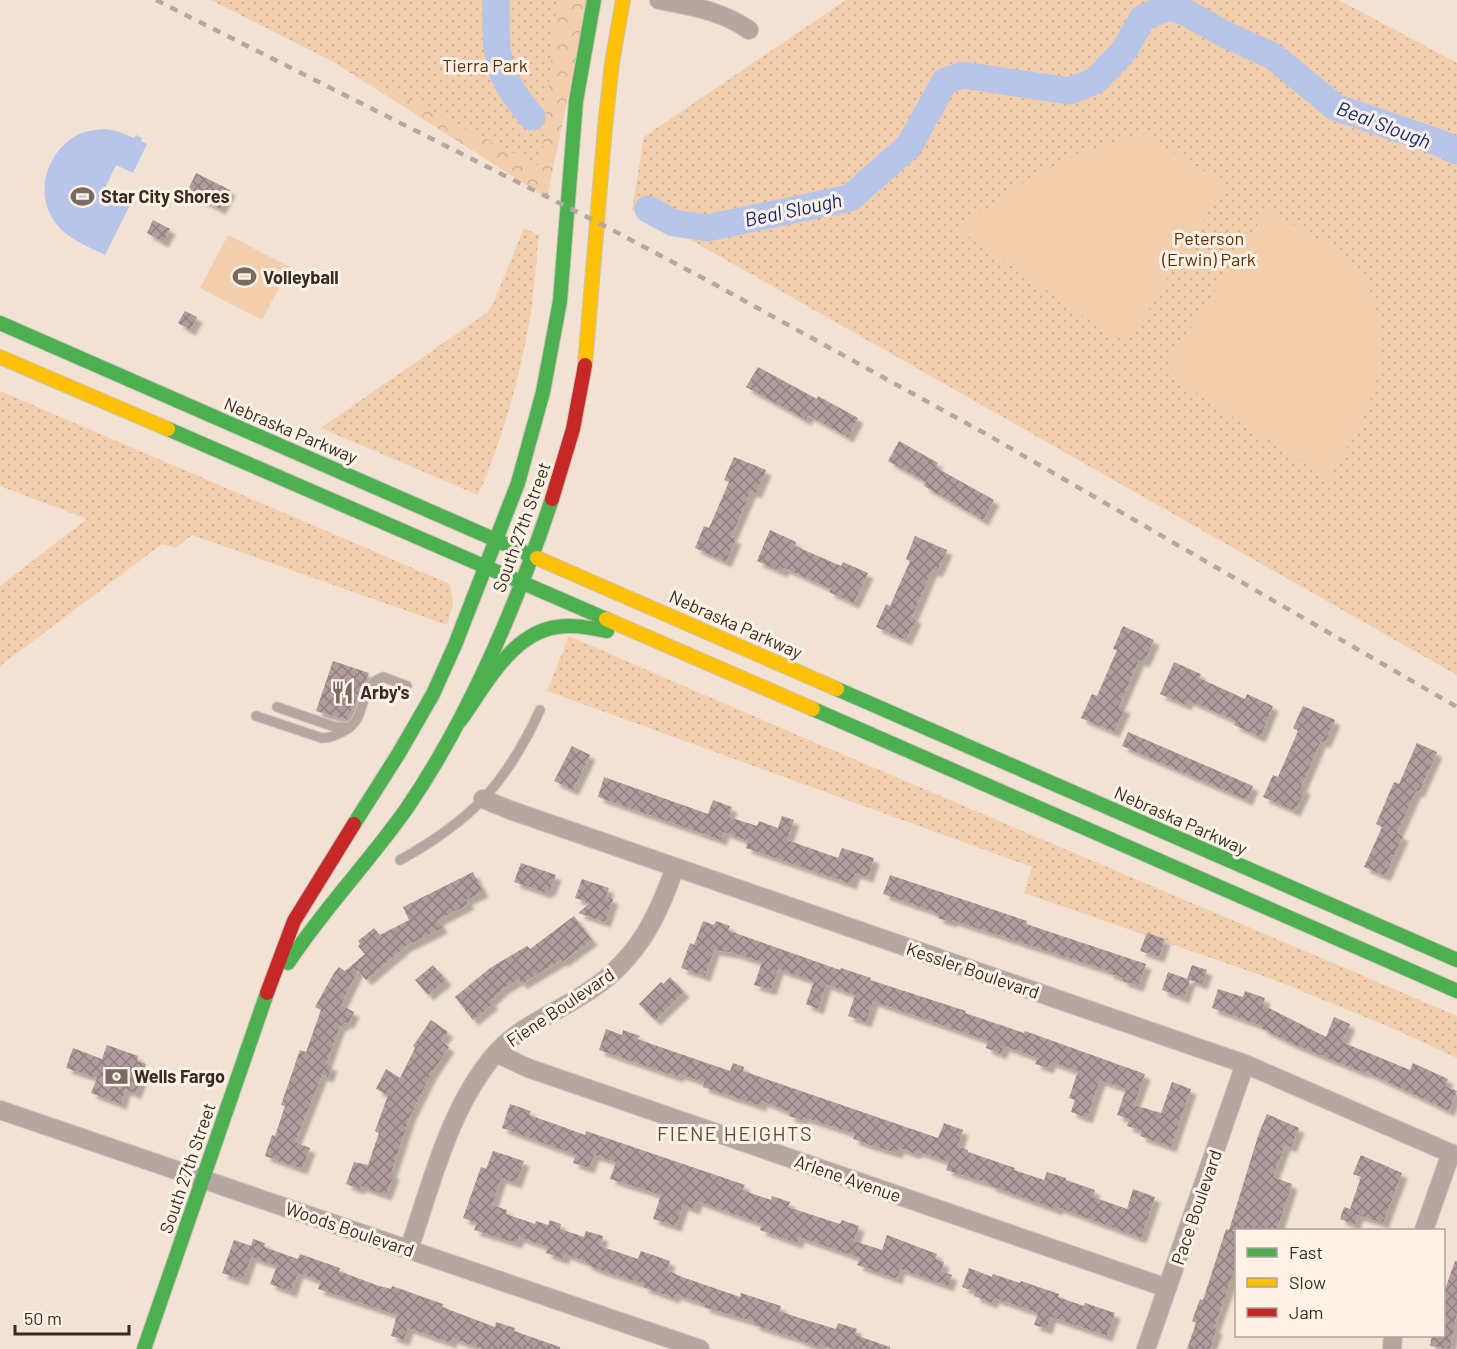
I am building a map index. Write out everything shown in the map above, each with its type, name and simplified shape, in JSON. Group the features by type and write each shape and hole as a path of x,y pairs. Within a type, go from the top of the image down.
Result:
{"main road":[{"name":"South 27th Street","path":"144,1349 281,951 294,921 345,834 399,753 433,694 455,645 518,483 533,434 551,355 560,301 576,101 594,0"},
{"name":"South 27th Street","path":"265,999 294,953 406,809 460,721 533,555 569,446 588,349 608,101 623,0"},
{"name":"Nebraska Parkway","path":"0,323 1457,960"},
{"path":"0,357 486,566 1457,991"},
{"path":"460,721 516,647 526,638 551,627 565,624 615,634 752,683"},
{"path":"345,834 353,854 352,868 346,886"}],"street":[{"path":"659,0 710,10 749,30"},
{"name":"Kessler Boulevard","path":"483,799 1245,1064 1454,1155"},
{"name":"Fiene Boulevard","path":"409,1249 457,1113 474,1081 496,1053 529,1025 581,996 624,962 638,947 655,919 675,867"},
{"name":"Arlene Avenue","path":"496,1053 528,1068 1167,1288"},
{"name":"Pace Boulevard","path":"1146,1349 1245,1064"},
{"name":"Woods Boulevard","path":"0,1110 700,1349"},
{"path":"1424,1229 1454,1155"}],"lane":[{"path":"256,716 322,738 331,738 357,722 372,681 382,677 407,686"},
{"path":"277,707 335,727 352,727"},
{"path":"400,860 449,831 483,799 518,754 540,710"}],"green space":[{"name":"Tierra Park","path":"211,0 557,0 541,167"},
{"name":"Tierra Park","path":"236,0 588,0 547,198"},
{"name":"Peterson (Erwin) Park","path":"846,0 1339,0 1457,63 1457,675 661,223 632,210 644,137"},
{"path":"1141,133 1225,184 1134,334 1116,338 957,229 1033,176 1065,160"},
{"path":"1267,210 1307,232 1346,258 1365,280 1376,308 1380,333 1377,377 1363,417 1329,479 1175,379 1170,360"},
{"path":"524,228 539,235 530,318 509,408 478,495 321,428 488,312"},
{"name":"Volleyball","path":"228,235 290,267 262,320 200,288"},
{"path":"0,391 450,584 453,604 447,625 192,535 176,548 162,544 0,666 0,586 87,519 0,486"},
{"path":"569,636 1457,1016 1457,1058 1399,1031 1275,980 1024,893 1032,867 547,691"}],"water":[{"name":"Star City Shores","path":"104,129 117,131 134,138 136,135 147,144 133,173 116,165 105,188 132,201 105,255 65,233 55,222 45,200 46,176 56,154 81,133"}],"building":[{"path":"196,173 230,190 220,209 187,192"},
{"path":"153,220 170,229 163,242 147,233"},
{"path":"185,311 197,317 190,330 178,323"},
{"path":"758,367 858,418 848,437 808,415 806,420 746,387"},
{"path":"899,441 938,463 935,467 994,500 983,520 924,486 926,482 888,461"},
{"path":"734,457 766,470 756,493 751,491 731,537 736,539 726,562 695,548 704,526 709,528 729,482 724,480"},
{"path":"770,530 796,542 795,546 841,566 843,562 868,573 854,603 829,592 831,589 784,568 782,572 757,561"},
{"path":"915,536 947,550 937,572 932,570 912,617 916,619 906,640 876,627 886,604 890,606 910,561 906,559"},
{"path":"1123,626 1154,640 1144,662 1139,660 1119,706 1125,708 1114,732 1081,718 1092,694 1097,696 1117,650 1113,649"},
{"name":"Arby's","path":"333,661 369,673 347,720 316,711"},
{"path":"1174,662 1201,674 1199,678 1245,699 1247,694 1273,706 1260,737 1234,725 1236,721 1188,700 1186,705 1160,694"},
{"path":"1303,706 1335,720 1325,743 1321,741 1301,787 1305,789 1295,811 1263,797 1273,775 1278,777 1298,731 1293,728"},
{"path":"1128,732 1253,786 1247,800 1122,746"},
{"path":"1417,743 1437,752 1397,833 1403,836 1385,876 1364,867 1382,827 1376,824 1394,782 1399,784"},
{"path":"572,746 590,755 573,790 554,781"},
{"path":"604,777 708,814 713,800 732,807 729,817 757,826 759,821 778,828 782,816 794,820 787,840 838,858 842,848 874,858 868,877 855,873 851,884 746,848 748,841 724,832 721,840 598,797"},
{"path":"521,863 556,875 550,891 547,890 546,893 514,882"},
{"path":"473,872 483,892 466,900 469,904 438,920 442,928 406,946 366,980 358,970 341,1005 354,1012 348,1024 345,1022 342,1026 340,1025 326,1064 332,1066 328,1077 322,1075 295,1142 310,1148 302,1169 265,1156 272,1135 275,1136 285,1106 281,1105 300,1050 306,1052 321,1010 315,1007 334,973 339,967 345,971 365,954 358,946 360,944 358,941 374,928 380,935 409,920 403,907"},
{"path":"890,875 1146,964 1138,986 1122,981 1123,978 1108,973 1109,971 952,920 951,922 938,918 939,914 883,894"},
{"path":"582,879 609,888 606,896 613,899 605,922 578,913 590,903 575,898"},
{"path":"574,916 592,940 562,962 561,960 521,984 519,979 504,988 490,1001 493,1004 473,1020 455,997 490,968 527,946 530,949"},
{"path":"703,921 714,925 716,921 730,926 728,930 741,935 1145,1074 1134,1105 1161,1113 1172,1082 1191,1089 1171,1147 1140,1136 1142,1131 1127,1126 1129,1119 1117,1115 1126,1089 1100,1080 1087,1118 1071,1112 1075,1100 1069,1098 1078,1071 1051,1062 1048,1068 1035,1064 1038,1058 1004,1046 1001,1054 986,1048 988,1041 873,1001 866,1022 848,1016 855,995 826,984 818,1009 806,1004 814,981 778,969 771,990 754,985 762,962 734,953 714,950 705,976 681,968 690,943 694,945"},
{"path":"1147,933 1165,939 1159,957 1140,951"},
{"path":"433,965 446,980 428,995 415,980"},
{"path":"1192,965 1207,970 1202,984 1190,980 1184,998 1162,990 1168,972 1187,979"},
{"path":"670,977 684,992 655,1020 639,1004 661,982 663,984"},
{"path":"1218,989 1243,997 1245,991 1265,998 1263,1005 1326,1037 1334,1017 1350,1024 1342,1042 1410,1070 1413,1063 1448,1079 1445,1086 1457,1091 1449,1111 1364,1071 1364,1073 1293,1044 1261,1028 1262,1026 1212,1008"},
{"path":"431,1020 448,1032 441,1041 449,1047 431,1074 410,1116 386,1195 346,1184 354,1162 368,1165 379,1133 375,1131 388,1095 376,1089 386,1069 400,1078 415,1048 413,1046"},
{"path":"606,1029 622,1035 623,1030 640,1036 637,1039 730,1071 733,1063 744,1067 743,1071 938,1138 944,1123 963,1130 958,1146 968,1152 1044,1180 1047,1172 1066,1178 1066,1180 1095,1190 1093,1197 1127,1209 1133,1189 1155,1197 1141,1238 946,1170 949,1162 917,1151 916,1154 899,1148 897,1153 870,1145 853,1139 855,1134 803,1117 802,1120 789,1116 790,1112 762,1101 761,1106 703,1087 704,1082 679,1074 678,1077 599,1050"},
{"name":"Wells Fargo","path":"107,1045 138,1056 137,1061 146,1064 136,1093 125,1090 121,1104 91,1093 97,1078 66,1068 73,1048 102,1059"},
{"path":"510,1104 531,1111 529,1115 585,1135 586,1131 745,1185 742,1190 771,1200 772,1196 790,1202 788,1207 840,1224 842,1220 859,1226 854,1241 882,1250 887,1235 937,1254 935,1259 944,1262 941,1271 952,1275 948,1286 900,1269 897,1279 857,1265 860,1258 799,1237 797,1243 760,1230 762,1224 697,1201 694,1209 683,1205 676,1226 653,1219 661,1195 610,1179 616,1162 594,1155 589,1168 573,1163 576,1155 502,1128"},
{"path":"1267,1114 1299,1128 1291,1147 1285,1145 1273,1177 1292,1184 1277,1229 1232,1230 1235,1232 1235,1269 1214,1328 1217,1329 1210,1349 1187,1349 1196,1323 1192,1321 1200,1299 1203,1300 1226,1229 1229,1230"},
{"path":"493,1151 524,1161 516,1183 501,1178 492,1205 507,1210 506,1214 535,1224 536,1221 548,1225 550,1220 561,1224 560,1229 584,1237 586,1231 603,1236 600,1246 638,1259 641,1251 670,1261 667,1270 682,1277 740,1297 741,1293 781,1306 779,1311 836,1329 838,1323 857,1329 855,1335 890,1347 890,1349 833,1349 819,1344 818,1347 754,1325 755,1322 704,1307 705,1304 675,1294 674,1298 643,1287 644,1284 600,1270 586,1264 587,1262 565,1254 563,1259 546,1253 548,1247 519,1237 516,1243 474,1230 477,1223 463,1218 481,1167 486,1169"},
{"path":"1361,1155 1402,1173 1383,1223 1358,1215 1355,1225 1340,1219 1344,1207 1350,1209 1361,1177 1353,1174"},
{"path":"253,1239 265,1243 264,1247 298,1259 300,1254 340,1268 339,1271 376,1285 391,1289 392,1286 443,1304 442,1307 495,1327 496,1322 515,1328 514,1331 560,1347 560,1349 482,1349 452,1338 451,1343 408,1328 404,1340 391,1336 397,1315 318,1289 321,1281 298,1273 291,1292 270,1284 277,1266 251,1257 243,1280 222,1273 234,1240 251,1246"},
{"path":"1455,1261 1457,1261 1457,1313 1450,1349 1430,1346 1432,1337 1445,1337 1445,1289"},
{"path":"969,1268 992,1277 993,1274 1020,1283 1021,1281 1059,1294 1058,1297 1084,1306 1085,1303 1115,1313 1107,1336 1051,1317 1047,1329 1034,1325 1038,1313 994,1298 992,1303 974,1296 976,1292 962,1287"}],"waterway":[{"name":"Beal Slough","path":"496,0 496,36 500,63 510,88 532,117"},
{"name":"Beal Slough","path":"648,209 674,223 707,228 850,198 909,146 945,81 963,75 1069,91 1095,81 1123,52 1143,18 1169,7 1187,13 1228,36 1273,56 1335,107 1457,151"}],"railway":[{"path":"156,0 597,222 703,278 986,434 1457,707"}],"traffic: fast":[{"path":"354,824 433,694 455,645 518,483 543,392 560,301 576,101 594,0"},
{"path":"0,323 537,558"},
{"path":"168,429 606,619"},
{"path":"288,963 407,808 451,737 507,619 552,499"},
{"path":"460,721 500,664 526,640 541,631 563,626 607,631"},
{"path":"837,689 1457,960"},
{"path":"813,709 1457,991"},
{"path":"144,1349 267,993"}],"traffic: slow":[{"path":"585,365 605,127 612,63 623,0"},
{"path":"0,357 168,429"},
{"path":"537,558 837,689"},
{"path":"606,619 813,709"}],"traffic: jam":[{"path":"552,499 573,429 585,365"},
{"path":"267,993 294,921 354,824"}],"place":[{"name":"Star City Shores","path":"83,196"},
{"name":"Volleyball","path":"245,277"},
{"name":"Arby's","path":"342,692"},
{"name":"Wells Fargo","path":"116,1076"}],"district":[{"name":"FIENE HEIGHTS","path":"735,1133"}]}
